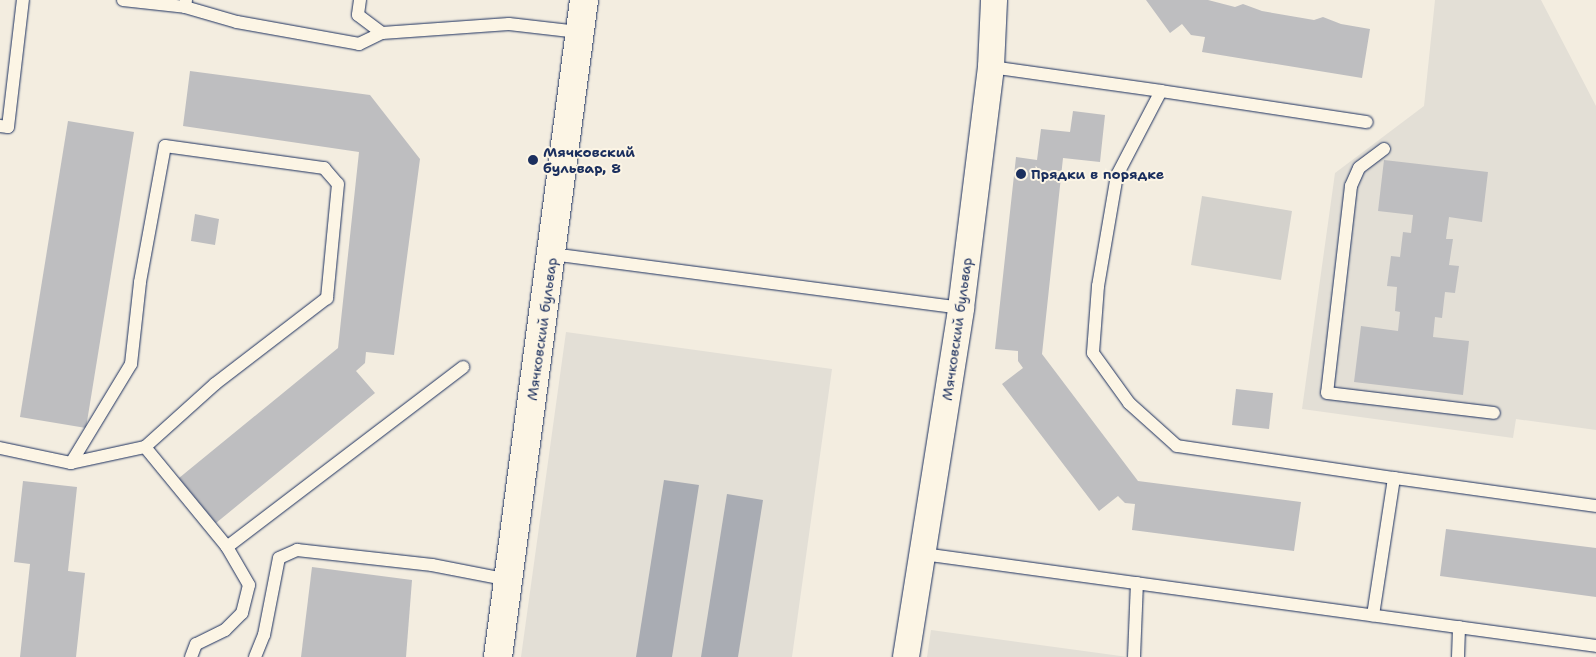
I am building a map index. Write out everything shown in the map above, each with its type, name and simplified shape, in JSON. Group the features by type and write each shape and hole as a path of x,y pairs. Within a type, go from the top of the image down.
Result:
{"street":[{"name":"Мячковский бульвар","path":"498,657 584,0"},
{"name":"Мячковский бульвар","path":"906,657 961,308 992,67 994,0"}],"lane":[{"path":"0,126 8,127 23,0"},
{"path":"123,0 186,4 237,22 359,44 382,32 508,24 579,32"},
{"path":"360,0 358,15 382,32"},
{"path":"992,67 1367,122"},
{"path":"1161,91 1117,175 1098,286 1093,353 1129,403 1177,446 1596,506"},
{"path":"0,448 71,462 144,447 215,384 327,298 338,184 324,168 164,146 140,282 131,364 71,462"},
{"path":"1384,149 1359,168 1351,186 1327,393 1494,413"},
{"path":"552,254 961,308"},
{"path":"226,547 463,367"},
{"path":"144,447 226,547 249,585 242,613 225,630 196,644 191,657"},
{"path":"1373,615 1394,478"},
{"path":"255,657 264,635 279,558 297,550 432,565 509,580"},
{"path":"923,554 1596,646"},
{"path":"1134,657 1137,583"},
{"path":"1458,657 1459,626"}],"shaded area":[{"path":"1435,0 1541,0 1596,106 1596,430 1516,419 1513,438 1302,409 1335,173 1424,106"},
{"path":"1202,196 1292,211 1281,280 1191,265"},
{"path":"566,332 832,369 792,657 521,657"},
{"path":"664,480 699,485 672,657 636,657"},
{"path":"727,494 763,500 738,657 701,657"},
{"path":"931,630 1128,657 927,657"}],"building":[{"path":"1146,0 1208,0 1235,7 1243,4 1262,11 1314,20 1323,17 1341,24 1370,29 1362,78 1202,52 1205,37 1191,35 1182,24 1170,33"},
{"path":"190,71 370,95 420,159 394,355 366,352 365,363 356,371 375,393 216,523 179,478 338,348 359,152 183,126"},
{"path":"1073,111 1105,115 1100,162 1063,158 1042,354 1138,481 1301,502 1294,551 1132,530 1135,504 1125,503 1118,496 1099,511 1002,384 1023,368 1018,361 1018,351 995,349 1016,157 1037,160 1041,129 1070,132"},
{"path":"68,121 134,132 86,428 20,417"},
{"path":"1384,160 1488,172 1482,222 1449,217 1446,239 1453,239 1449,265 1459,266 1455,293 1445,292 1442,318 1435,317 1433,337 1469,341 1463,395 1354,382 1361,326 1398,331 1400,312 1395,311 1397,287 1387,286 1391,256 1400,257 1403,232 1411,233 1413,215 1378,211"},
{"path":"195,214 219,219 215,245 191,241"},
{"path":"1236,389 1273,393 1269,429 1232,425"},
{"path":"23,481 77,487 68,571 85,573 76,657 20,657 30,564 14,562"},
{"path":"1446,529 1596,548 1596,597 1440,576"},
{"path":"312,567 412,580 406,657 301,657"}],"place":[{"name":"Мячковский бульвар, 8","path":"533,160"},
{"name":"Прядки в порядке","path":"1021,174"}]}
